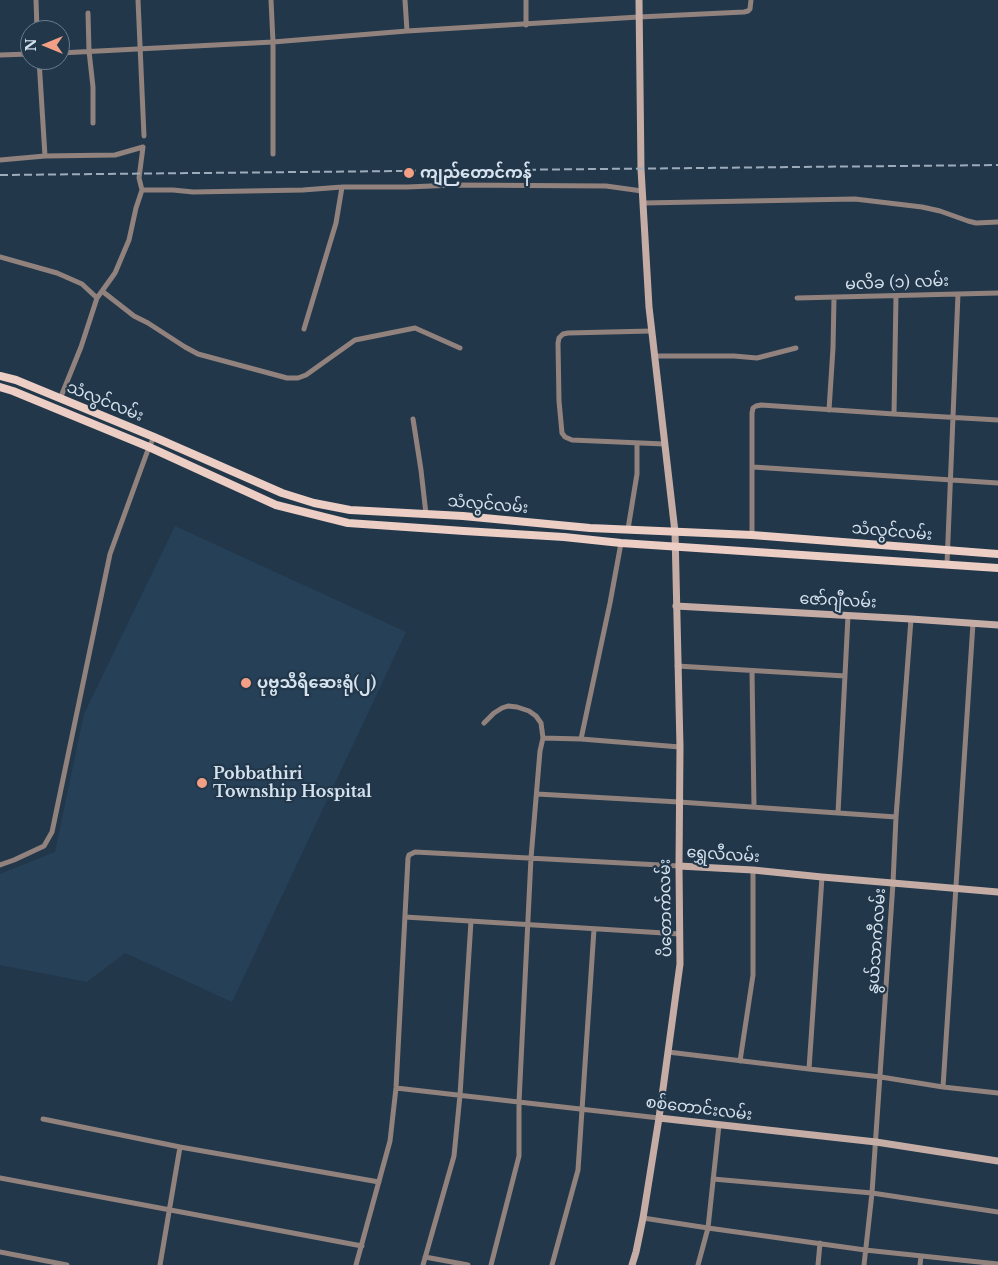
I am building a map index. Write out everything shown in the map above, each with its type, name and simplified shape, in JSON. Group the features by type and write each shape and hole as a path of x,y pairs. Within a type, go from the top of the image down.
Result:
{"main road":[{"name":"သံလွင်လမ်း","path":"0,376 16,380 154,437 282,493 314,503 350,510 426,514 590,528 752,535 998,554"},
{"name":"သံလွင်လမ်း","path":"0,388 13,391 149,447 276,506 348,523 998,568"}],"street":[{"path":"36,0 37,20"},
{"path":"138,0 144,136"},
{"path":"271,0 273,154"},
{"path":"405,0 407,31"},
{"path":"526,0 526,25"},
{"name":"ပိတောက်လမ်း","path":"632,1265 643,1218 659,1118 680,964 680,747 675,532 649,307 640,169 639,0"},
{"path":"70,52 273,42 407,31 744,12 750,9 751,0"},
{"path":"88,13 89,51 93,87 93,123"},
{"path":"0,55 20,54"},
{"path":"40,70 45,156"},
{"path":"0,160 45,156 115,155 143,147 139,178 142,190 129,240 115,273 97,298 81,347 60,399"},
{"path":"142,190 194,192 455,185 606,186 642,191"},
{"path":"304,329 336,223 342,187"},
{"path":"643,203 854,199 940,211 976,223 998,222"},
{"path":"0,257 57,273 82,284 97,298"},
{"path":"102,291 134,316 198,354 287,378 298,378 306,375 355,340 415,328 460,348"},
{"name":"မလိခ (၁) လမ်း","path":"797,298 998,293"},
{"path":"946,564 958,294"},
{"path":"894,414 896,296"},
{"path":"829,410 834,298"},
{"path":"652,331 568,333 563,334 559,338 562,433 565,437 572,440 664,444"},
{"path":"654,356 734,356 757,358 796,348"},
{"path":"752,535 752,413 753,408 756,406 998,420"},
{"path":"413,419 426,514"},
{"path":"0,865 44,846 52,832 110,554 154,437"},
{"path":"628,529 637,474 637,443"},
{"path":"753,467 998,483"},
{"path":"581,739 621,543"},
{"name":"ဇော်ဂျီလမ်း","path":"676,606 998,625"},
{"path":"838,813 848,616"},
{"name":"နွယ်သာကီလမ်း","path":"864,1265 876,1142 896,817 911,619"},
{"path":"943,1087 973,623"},
{"path":"677,666 845,676"},
{"path":"752,671 754,807"},
{"path":"484,723 502,708 508,706 517,707 529,710 536,716 541,723 544,738 540,751 531,858 519,1102 519,1156 491,1265"},
{"path":"544,738 680,747"},
{"path":"537,794 896,817"},
{"name":"ရွှေလီလမ်း","path":"404,917 408,858 411,853 416,852 752,870 998,892"},
{"path":"740,1060 753,975 752,870"},
{"path":"809,1069 822,877"},
{"path":"356,1265 390,1141 396,1088 404,917 680,934"},
{"path":"423,1265 454,1156 460,1095 471,921"},
{"path":"552,1265 578,1170 594,928"},
{"path":"668,1052 998,1093"},
{"name":"စစ်တောင်းလမ်း","path":"396,1088 876,1142 998,1161"},
{"path":"43,1118 180,1147 379,1182"},
{"path":"698,1265 708,1228 719,1125"},
{"path":"160,1265 180,1147"},
{"path":"0,1178 362,1246"},
{"path":"713,1179 872,1193 998,1212"},
{"path":"643,1218 865,1250 998,1264"},
{"path":"818,1265 820,1243"},
{"path":"0,1252 66,1265"},
{"path":"920,1265 921,1256"},
{"path":"425,1257 468,1265"}],"shaded area":[{"name":"Pobbathiri Township Hospital","path":"175,526 406,632 232,1002 125,953 87,982 0,965 0,874 55,852 84,714"}],"railway":[{"path":"0,175 998,165"}],"place":[{"name":"ကျည်တောင်ကန်","path":"409,173"},
{"name":"ပုဗ္ဗသီရိဆေးရုံ(၂)","path":"246,683"},
{"name":"Pobbathiri Township Hospital","path":"202,783"}]}
